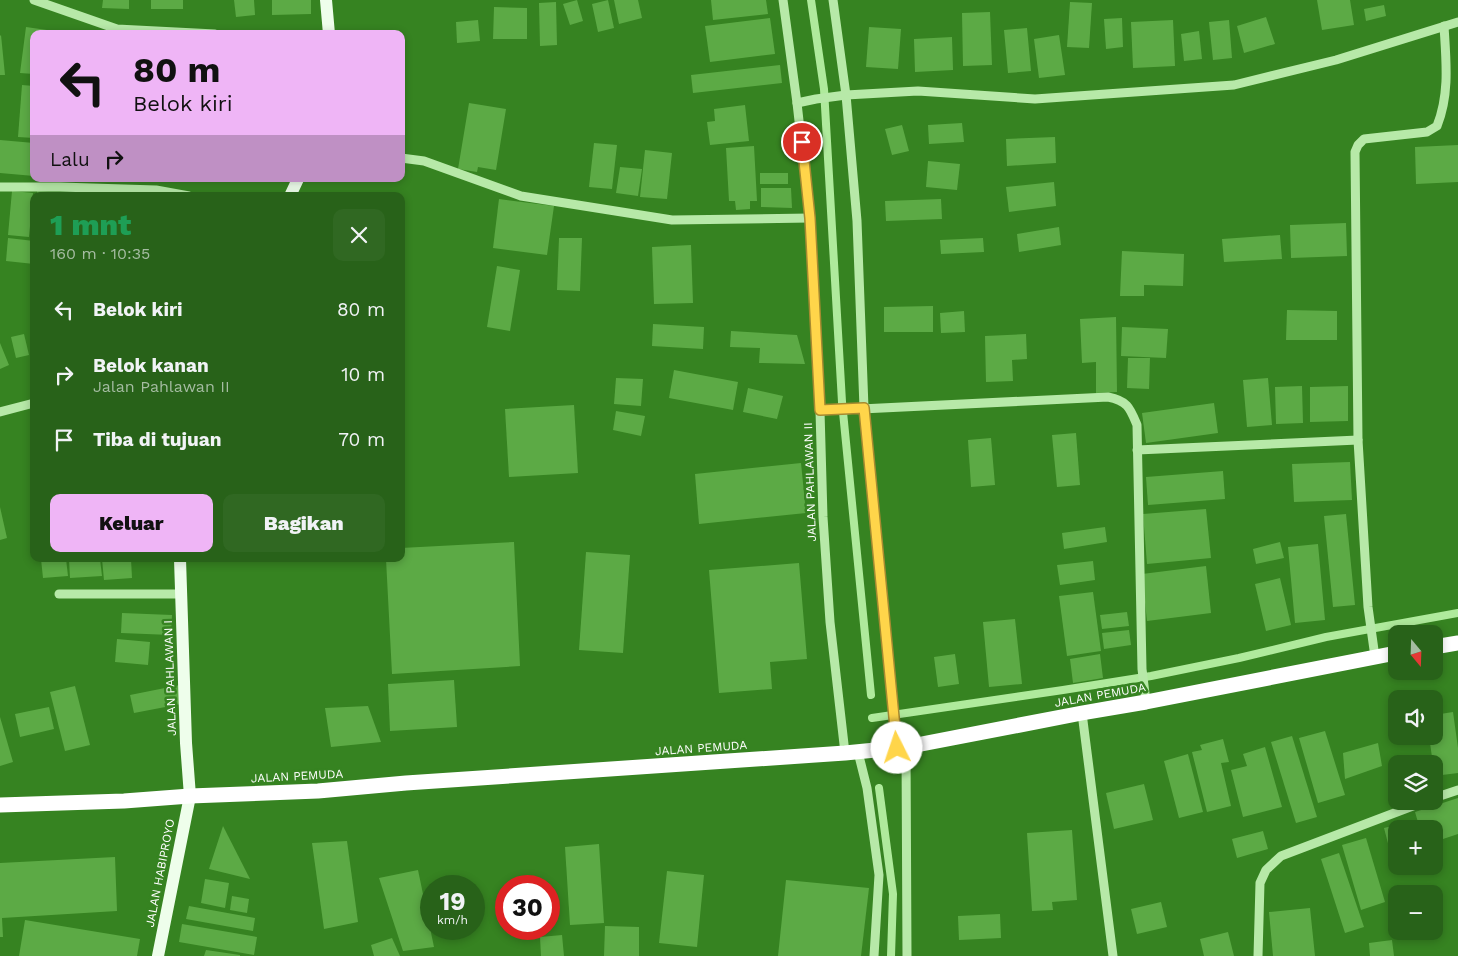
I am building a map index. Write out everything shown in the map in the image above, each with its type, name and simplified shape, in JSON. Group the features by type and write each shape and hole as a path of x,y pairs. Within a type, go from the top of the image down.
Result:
{"highway":[{"path":"1443,646 1458,643"},
{"name":"JALAN PEMUDA","path":"0,805 318,791 855,753 897,748 1082,713 1145,697 1388,655"}],"main road":[{"path":"326,0 329,30"},
{"name":"JALAN PAHLAWAN I","path":"180,562 186,743 190,796"},
{"name":"JALAN HABIPROYO","path":"158,956 190,796"}],"street":[{"path":"34,0 117,30"},
{"name":"JALAN PAHLAWAN II","path":"783,0 810,218 830,622 855,753 867,788 879,875 874,956"},
{"path":"833,0 846,95 857,221 864,408 897,748 907,956"},
{"path":"797,103 846,95 918,91 1035,99 1234,85 1336,60 1458,22"},
{"path":"1375,657 1368,606 1358,440 1355,152 1358,145 1364,139 1427,132 1437,126 1446,91 1447,66 1444,26"},
{"path":"405,159 424,161 521,196 672,220 810,218"},
{"path":"0,187 60,187 167,192"},
{"path":"820,410 1108,397 1120,400 1128,406 1137,426 1142,669 1145,697"},
{"path":"0,412 30,404"},
{"path":"1137,450 1358,440"},
{"path":"59,594 181,594"},
{"path":"1082,713 1113,956"},
{"path":"1443,795 1458,790"},
{"path":"1258,956 1260,883 1266,870 1281,856 1402,810"}],"building":[{"path":"103,0 129,0 129,9 102,8"},
{"path":"151,0 183,0 183,9 151,9"},
{"path":"234,0 254,0 255,15 236,17"},
{"path":"272,0 311,0 311,14 272,15"},
{"path":"577,0 583,21 570,25 563,4"},
{"path":"608,0 614,28 598,32 592,4"},
{"path":"614,0 638,0 642,18 619,24"},
{"path":"711,0 766,0 768,14 713,20"},
{"path":"1317,0 1350,0 1354,25 1322,30"},
{"path":"556,2 557,45 540,46 539,3"},
{"path":"1070,2 1092,3 1089,48 1067,47"},
{"path":"1384,5 1386,16 1366,21 1364,9"},
{"path":"494,7 527,8 527,39 493,39"},
{"path":"990,12 992,65 963,66 962,13"},
{"path":"1266,17 1275,44 1244,53 1237,26"},
{"path":"770,18 775,54 710,62 705,26"},
{"path":"1122,18 1123,47 1106,49 1104,19"},
{"path":"478,20 480,41 457,43 456,22"},
{"path":"1173,20 1175,66 1133,68 1131,22"},
{"path":"1229,20 1232,58 1213,60 1209,22"},
{"path":"26,27 47,30 30,30 30,74 20,73"},
{"path":"869,27 901,29 898,69 866,67"},
{"path":"1027,28 1031,71 1008,73 1004,30"},
{"path":"1199,31 1202,59 1184,61 1181,34"},
{"path":"1,35 5,75 0,75"},
{"path":"1059,35 1065,75 1039,78 1034,39"},
{"path":"952,37 953,70 915,72 914,39"},
{"path":"780,65 782,83 693,93 691,75"},
{"path":"22,85 30,86 30,138 18,137"},
{"path":"469,103 506,109 496,170 478,167 477,172 458,169"},
{"path":"745,105 749,141 710,145 707,122 715,121 714,109"},
{"path":"962,123 964,142 929,144 928,125"},
{"path":"902,125 909,151 892,155 885,129"},
{"path":"1055,137 1056,163 1007,166 1006,139"},
{"path":"0,140 30,143 30,176 0,173"},
{"path":"594,143 617,145 612,189 589,187"},
{"path":"1458,145 1458,182 1416,184 1415,147"},
{"path":"754,146 757,201 750,201 750,209 736,210 735,201 729,201 726,148"},
{"path":"645,150 672,153 667,199 640,197"},
{"path":"928,161 960,164 957,190 926,187"},
{"path":"620,167 642,169 638,196 616,193"},
{"path":"760,173 788,173 788,184 760,184"},
{"path":"1054,182 1056,206 1009,212 1006,187"},
{"path":"761,188 791,188 792,208 761,207"},
{"path":"12,191 30,193 29,237 8,235"},
{"path":"499,199 554,206 547,255 493,248"},
{"path":"941,199 942,219 886,221 885,201"},
{"path":"1346,223 1347,256 1291,258 1290,225"},
{"path":"1059,227 1061,245 1019,252 1017,234"},
{"path":"1280,235 1282,259 1224,262 1222,239"},
{"path":"8,238 30,241 30,264 6,261"},
{"path":"559,238 582,238 580,291 557,290"},
{"path":"983,238 984,252 941,254 940,240"},
{"path":"691,245 693,303 654,304 652,247"},
{"path":"1122,251 1184,254 1183,286 1144,285 1144,296 1120,296"},
{"path":"497,266 520,270 510,331 487,327"},
{"path":"933,306 933,332 884,332 884,307"},
{"path":"1287,310 1337,311 1337,340 1286,340"},
{"path":"964,311 965,332 941,333 940,313"},
{"path":"1116,317 1117,392 1096,393 1096,362 1082,363 1080,319"},
{"path":"653,324 704,327 703,349 652,346"},
{"path":"1122,327 1168,329 1166,358 1121,356"},
{"path":"731,331 797,335 805,364 759,363 760,348 730,347"},
{"path":"24,334 29,355 16,358 11,337"},
{"path":"1026,334 1027,359 1012,360 1013,381 986,382 985,336"},
{"path":"0,343 9,365 0,369"},
{"path":"1128,358 1150,358 1149,389 1127,388"},
{"path":"674,370 738,382 733,410 669,398"},
{"path":"616,378 643,379 641,406 614,404"},
{"path":"1268,378 1272,425 1247,427 1243,380"},
{"path":"1302,386 1303,423 1276,424 1275,387"},
{"path":"1348,386 1348,421 1310,422 1310,387"},
{"path":"748,388 783,396 777,419 743,412"},
{"path":"1214,403 1218,433 1146,443 1142,413"},
{"path":"574,405 578,473 509,477 505,409"},
{"path":"616,411 645,416 641,436 613,430"},
{"path":"1076,433 1080,485 1057,487 1052,435"},
{"path":"991,438 995,485 971,487 968,440"},
{"path":"1350,462 1352,500 1294,502 1292,464"},
{"path":"801,463 806,513 699,524 695,474"},
{"path":"1223,471 1225,499 1148,505 1146,477"},
{"path":"0,507 7,538 0,540"},
{"path":"1206,509 1211,558 1147,564 1143,514"},
{"path":"1346,514 1355,605 1333,607 1324,516"},
{"path":"1105,527 1107,542 1064,549 1062,533"},
{"path":"514,542 520,666 392,674 386,562 405,562 405,548"},
{"path":"1280,542 1284,558 1256,564 1253,549"},
{"path":"1318,544 1325,620 1295,623 1288,547"},
{"path":"586,552 630,555 623,653 579,650"},
{"path":"1093,561 1095,580 1060,585 1057,565"},
{"path":"41,562 66,562 68,576 43,578"},
{"path":"69,562 100,562 102,576 70,578"},
{"path":"102,562 131,562 132,578 104,580"},
{"path":"799,563 807,659 770,662 772,689 719,693 709,570"},
{"path":"1206,566 1211,613 1147,621 1142,574"},
{"path":"1280,578 1291,625 1266,631 1255,584"},
{"path":"1093,592 1101,651 1067,656 1059,596"},
{"path":"1127,612 1129,626 1102,629 1100,615"},
{"path":"122,613 172,615 171,635 121,633"},
{"path":"1015,619 1022,684 989,687 983,622"},
{"path":"1129,630 1131,645 1104,649 1102,633"},
{"path":"117,639 150,642 148,665 115,662"},
{"path":"955,654 959,684 938,687 934,657"},
{"path":"1100,654 1103,678 1073,683 1070,659"},
{"path":"454,680 457,727 390,731 388,684"},
{"path":"180,685 181,704 134,713 130,695"},
{"path":"75,686 90,745 65,751 50,692"},
{"path":"368,706 381,742 331,747 325,708"},
{"path":"49,707 54,729 20,737 15,714"},
{"path":"1453,712 1458,748 1458,773 1443,775 1443,755 1432,755 1430,745 1443,745 1443,714"},
{"path":"0,717 13,762 0,766"},
{"path":"1325,731 1345,795 1318,803 1299,738"},
{"path":"1292,736 1317,817 1296,823 1271,742"},
{"path":"1223,739 1229,762 1221,763 1231,806 1207,812 1192,752 1202,750 1200,745"},
{"path":"1378,743 1382,766 1345,779 1343,753"},
{"path":"1265,747 1282,807 1243,817 1231,770 1247,766 1243,754"},
{"path":"1188,754 1203,812 1179,818 1164,761"},
{"path":"1144,784 1153,820 1114,829 1106,793"},
{"path":"1458,798 1458,834 1443,839 1443,820 1417,820 1415,812 1421,810 1443,810 1443,803"},
{"path":"223,826 250,879 209,869"},
{"path":"1388,827 1388,843 1384,828"},
{"path":"1072,830 1077,900 1052,902 1053,910 1032,911 1027,833"},
{"path":"1263,831 1268,849 1237,858 1232,839"},
{"path":"1366,838 1385,902 1361,910 1342,845"},
{"path":"347,841 358,922 324,929 312,843"},
{"path":"599,844 604,923 570,925 565,847"},
{"path":"1339,853 1364,927 1345,933 1321,859"},
{"path":"115,857 117,911 2,918 3,937 0,937 0,863"},
{"path":"418,870 420,880 420,940 433,940 434,947 403,951 379,878"},
{"path":"667,871 704,875 697,947 659,943"},
{"path":"205,879 229,883 225,908 201,903"},
{"path":"786,880 869,888 861,956 778,956"},
{"path":"232,896 249,899 247,913 230,910"},
{"path":"1161,902 1167,927 1137,934 1131,909"},
{"path":"189,906 255,918 253,931 186,919"},
{"path":"1310,908 1315,956 1273,956 1269,912"},
{"path":"1000,914 1001,938 959,940 958,916"},
{"path":"25,920 140,939 137,956 19,956"},
{"path":"182,924 257,937 254,955 179,942"},
{"path":"605,926 639,927 639,956 604,956"},
{"path":"1228,932 1234,956 1204,956 1200,939"},
{"path":"560,935 562,935 564,956 541,956 540,940 560,940"},
{"path":"392,938 400,956 374,956 371,945"},
{"path":"1392,940 1394,956 1370,956 1369,943"},
{"path":"206,950 240,955 240,956 204,956"}],"waterway":[{"path":"811,0 824,89 842,402 871,695"},
{"path":"872,718 1151,676 1239,658 1326,637 1458,613"},
{"path":"879,788 893,894 891,956"}],"route":[{"path":"802,142 810,218 820,410 864,408 897,748"}]}
